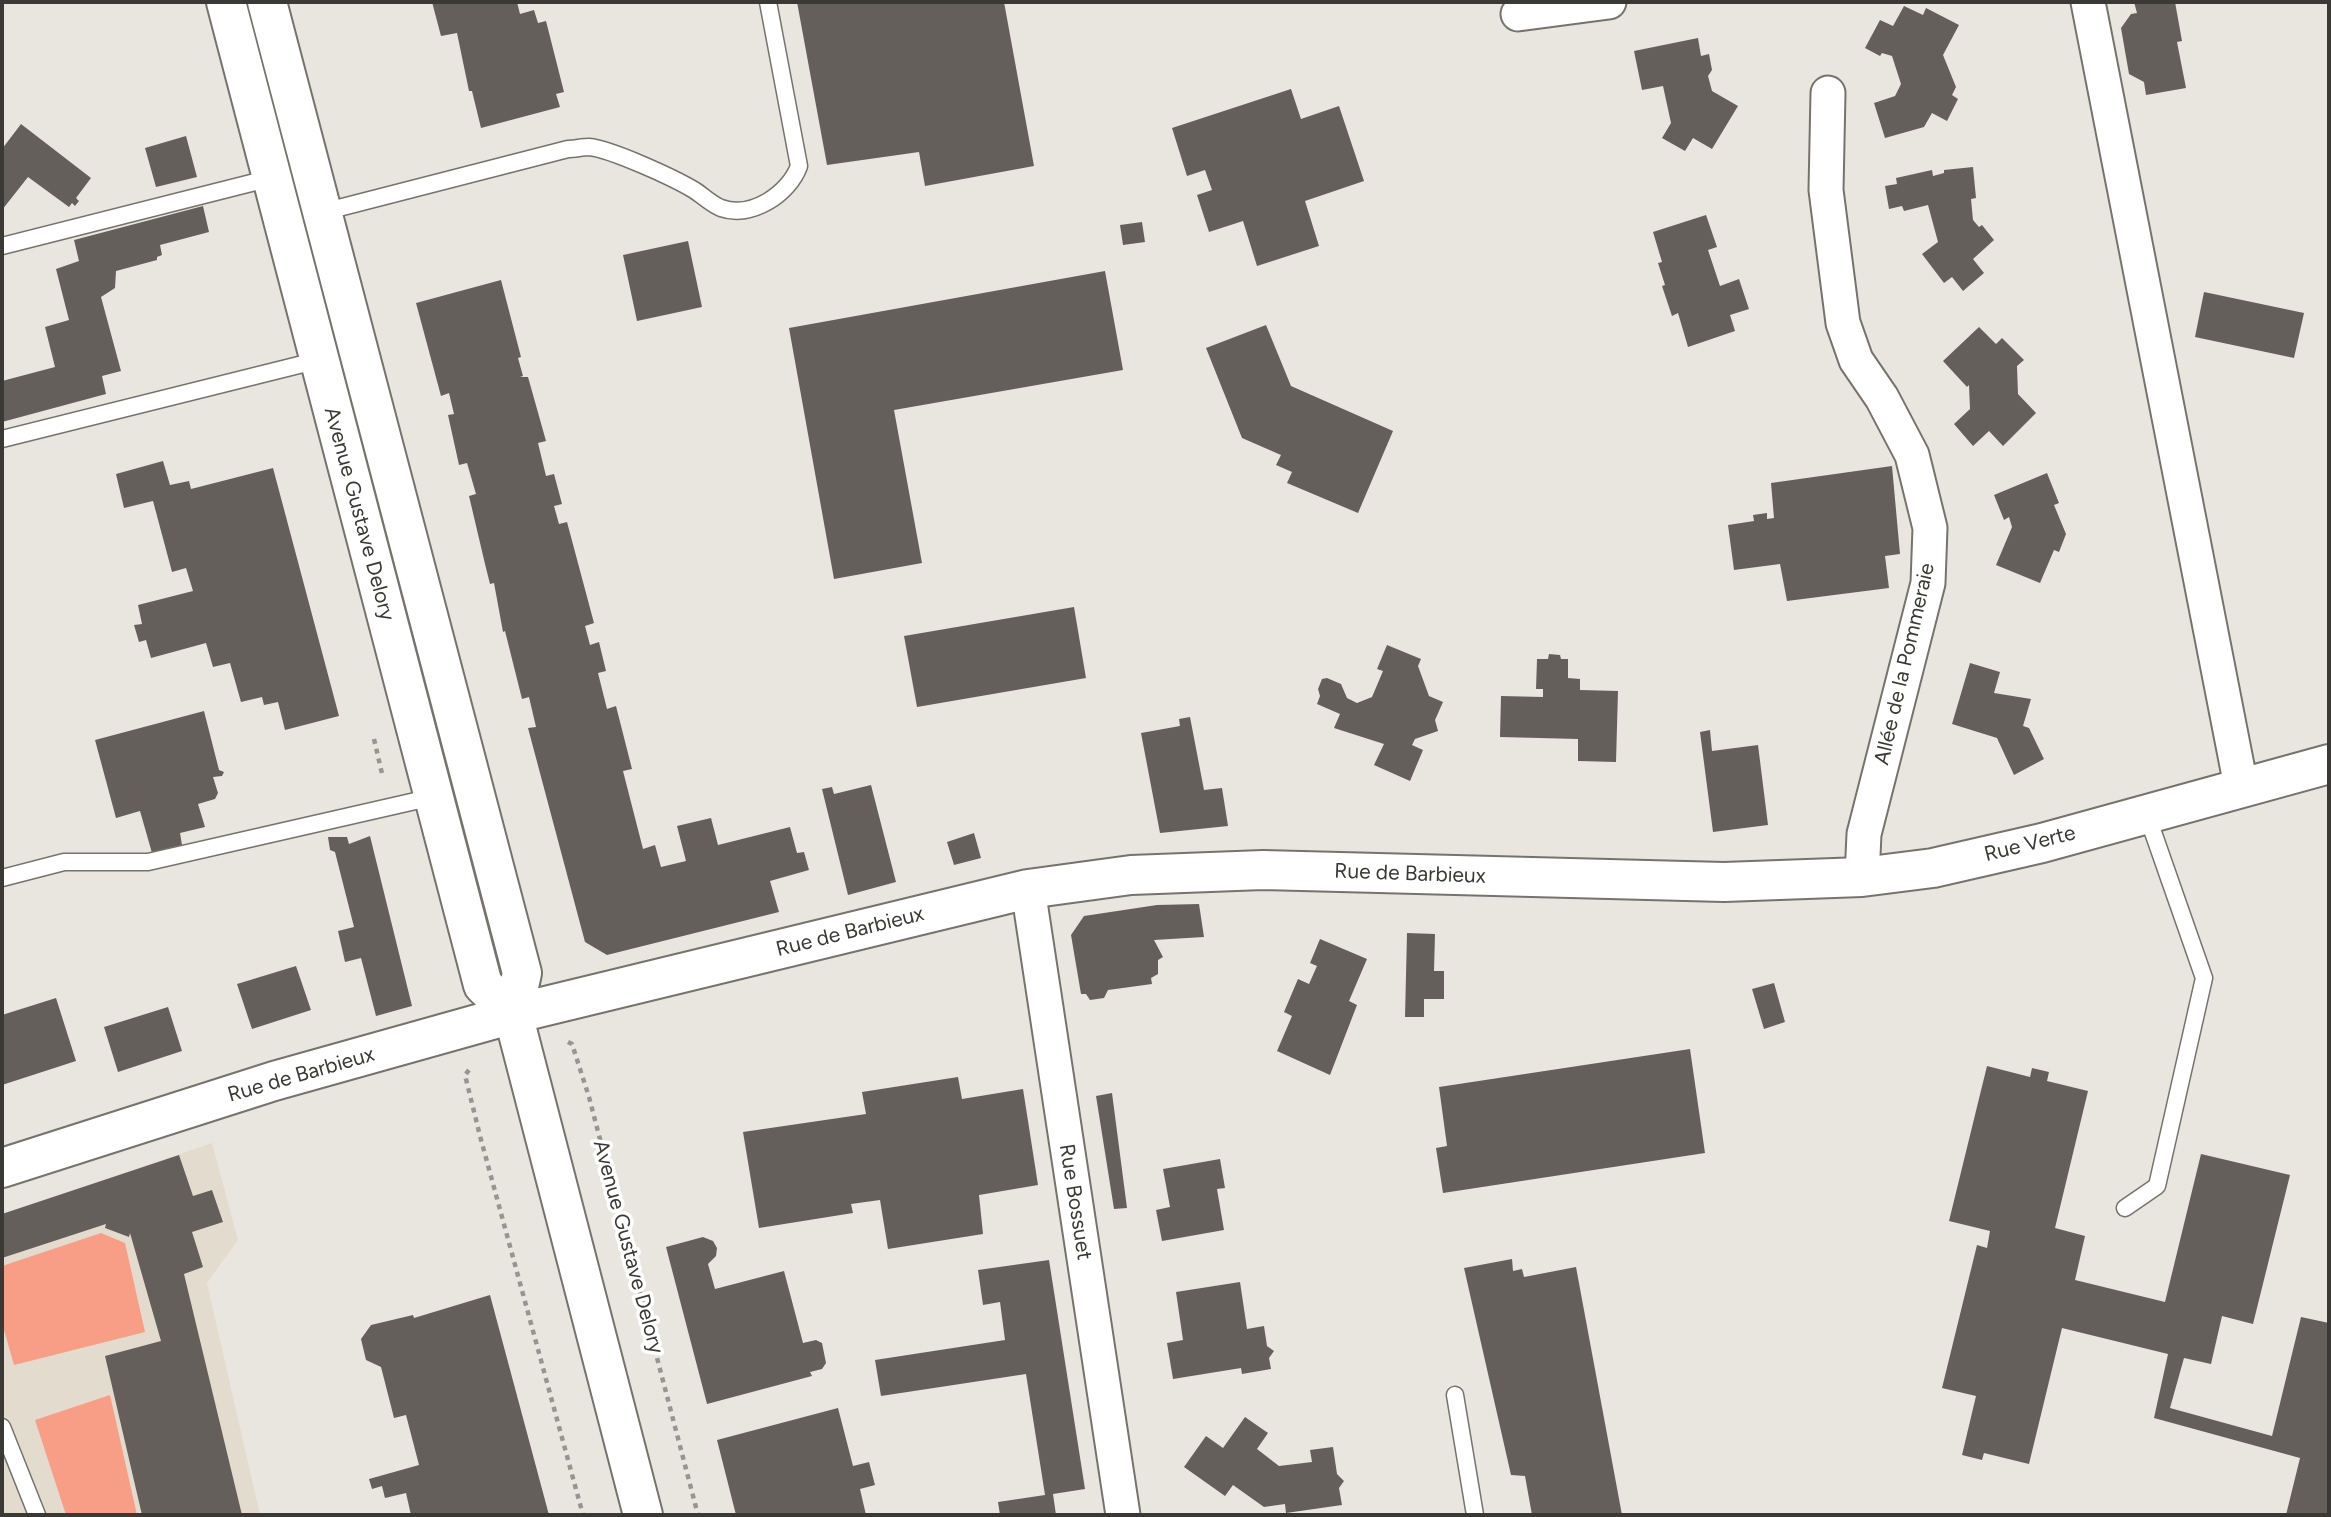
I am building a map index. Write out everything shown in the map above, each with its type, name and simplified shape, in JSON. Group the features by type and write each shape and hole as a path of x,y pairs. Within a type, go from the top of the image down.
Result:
{"main road":[{"name":"Avenue Gustave Delory","path":"226,2 482,985 513,1014"},
{"name":"Avenue Gustave Delory","path":"267,2 522,974 513,1014 643,1515"},
{"name":"Rue Verte","path":"1724,882 1862,877 1933,868 2042,843 2241,786 2329,764"},
{"name":"Rue de Barbieux","path":"2,1168 274,1081 513,1014 1028,889 1131,875 1263,870 1724,882"}],"street":[{"path":"1518,14 1609,2"},
{"path":"2088,2 2241,786"},
{"name":"Allée de la Pommeraie","path":"1828,93 1826,190 1843,323 1856,360 1882,398 1912,455 1931,538 1928,583 1864,834 1862,877"},
{"name":"Rue Bossuet","path":"1028,889 1123,1515"}],"lane":[{"path":"323,212 568,149 589,147 607,151 692,188 720,208 738,210 770,200 794,180 799,166 768,2"},
{"path":"2,246 271,178"},
{"path":"2,439 319,360"},
{"path":"2,878 65,862 148,862 433,797"},
{"path":"2125,1208 2157,1186 2204,978 2147,812"},
{"path":"1455,1395 1475,1515"},
{"path":"2,1427 7,1453 37,1515"}],"path":[{"name":"Avenue Gustave Delory","path":"513,1014 572,1044 698,1515"},
{"path":"473,1065 465,1075 472,1104 583,1515"}],"shaded area":[{"path":"212,1143 238,1240 207,1283 260,1515 2,1515 2,1215"},
{"path":"101,1233 125,1243 145,1332 14,1365 2,1323 2,1266"},
{"path":"110,1395 137,1515 66,1515 35,1420"}],"building":[{"path":"432,2 517,2 520,14 534,10 538,23 546,21 564,92 556,94 560,107 481,128 472,91 469,91 457,33 441,36"},
{"path":"797,2 1004,2 1034,166 925,186 919,152 827,165"},
{"path":"2134,2 2175,2 2182,41 2177,42 2186,88 2146,95 2144,82 2129,74 2121,28 2131,14 2137,13"},
{"path":"1904,6 1923,15 1926,8 1959,25 1943,55 1956,87 1952,95 1958,99 1947,121 1932,113 1924,127 1885,138 1874,103 1895,96 1901,84 1892,56 1882,53 1880,56 1865,48 1880,20 1893,26"},
{"path":"1698,38 1701,56 1709,54 1712,70 1708,76 1712,91 1738,106 1712,149 1693,138 1685,151 1662,138 1671,123 1663,86 1642,90 1634,51"},
{"path":"1291,89 1301,119 1339,106 1364,181 1305,201 1319,246 1257,266 1243,221 1209,232 1197,195 1212,190 1205,170 1187,176 1172,128"},
{"path":"21,124 91,178 76,198 79,201 75,206 72,203 69,207 28,177 2,210 2,149"},
{"path":"186,136 197,177 156,187 145,148"},
{"path":"1973,167 1976,198 1971,199 1973,220 1979,227 1982,225 1994,240 1973,259 1984,273 1963,291 1952,277 1944,283 1922,254 1938,242 1928,205 1904,211 1902,206 1889,209 1885,186 1897,184 1896,178 1932,170 1933,176 1944,173 1944,170"},
{"path":"203,206 209,232 160,245 162,255 157,257 157,260 116,271 115,288 101,297 121,371 102,376 106,394 2,422 2,381 55,367 45,327 69,320 56,269 79,261 74,240"},
{"path":"1706,215 1717,247 1708,250 1720,286 1739,279 1749,309 1730,315 1735,331 1688,347 1678,313 1672,316 1662,286 1665,285 1658,263 1662,262 1653,232"},
{"path":"1142,222 1145,242 1123,245 1120,225"},
{"path":"688,241 702,307 637,321 623,255"},
{"path":"1105,271 1123,370 894,410 922,563 834,579 789,328"},
{"path":"501,280 521,357 518,358 523,376 520,377 528,377 546,441 538,443 546,476 554,474 562,504 554,506 559,524 567,522 594,623 585,626 590,645 599,642 606,671 598,673 607,709 616,706 632,769 623,771 643,849 655,845 661,867 686,861 677,826 711,818 718,845 790,827 797,853 804,852 809,870 770,881 779,912 607,955 585,942 528,728 536,727 529,697 522,699 505,631 503,632 494,583 490,584 485,564 469,496 476,494 467,463 459,465 448,415 454,414 449,393 441,396 416,303"},
{"path":"2204,292 2304,313 2294,358 2195,337"},
{"path":"1266,325 1291,386 1393,431 1358,513 1287,483 1292,472 1276,465 1281,455 1242,438 1206,348"},
{"path":"1979,327 1996,344 2002,338 2024,360 2017,366 2018,394 2036,413 2003,446 1989,431 1973,446 1954,424 1970,409 1969,385 1967,387 1943,361"},
{"path":"163,461 170,485 189,481 191,489 273,468 339,716 285,730 278,702 264,705 262,697 241,702 230,663 213,667 206,643 151,658 146,640 139,642 134,625 142,624 138,605 193,591 186,568 172,572 153,501 124,508 116,474"},
{"path":"1892,466 1900,554 1885,556 1889,588 1787,601 1780,564 1734,570 1728,525 1754,521 1753,515 1767,513 1767,519 1774,518 1771,483"},
{"path":"2047,473 2059,503 2054,505 2066,534 2059,552 2054,550 2040,583 1996,565 2012,527 2009,517 2004,520 1994,495"},
{"path":"1074,607 1086,678 917,707 904,636"},
{"path":"1387,645 1421,659 1418,666 1429,696 1443,702 1435,720 1438,731 1415,739 1412,745 1423,750 1410,781 1374,765 1384,744 1334,728 1340,714 1317,704 1320,696 1318,689 1322,679 1327,678 1341,684 1347,698 1357,703 1372,697 1383,671 1377,669"},
{"path":"1549,654 1568,659 1568,678 1580,679 1580,690 1618,691 1616,762 1578,761 1578,739 1500,737 1501,696 1543,697 1543,689 1536,689 1537,659 1548,659"},
{"path":"1970,663 2000,672 1994,693 2031,699 2023,726 2029,728 2044,759 2014,775 1997,738 1952,724"},
{"path":"204,711 219,770 224,772 222,776 213,777 218,793 215,799 198,804 205,827 180,833 182,845 152,853 140,811 116,818 95,740"},
{"path":"1190,717 1204,790 1222,788 1228,826 1160,833 1141,733 1180,726 1179,719"},
{"path":"1710,730 1712,751 1758,745 1768,825 1713,832 1700,732"},
{"path":"871,785 896,882 848,895 822,789 832,787 834,794"},
{"path":"974,833 981,858 954,865 947,842"},
{"path":"370,836 412,1006 376,1016 361,958 345,962 338,931 354,927 335,852 330,850 328,837 347,837 349,844"},
{"path":"1199,904 1204,937 1154,940 1163,957 1158,960 1158,974 1151,978 1152,984 1108,990 1104,998 1090,1000 1086,994 1081,994 1071,935 1084,916 1157,905"},
{"path":"1407,933 1435,934 1434,971 1444,971 1444,999 1424,999 1424,1017 1405,1017"},
{"path":"1320,939 1367,959 1349,1001 1357,1005 1330,1075 1277,1051 1292,1016 1284,1012 1298,979 1309,984 1317,966 1310,963"},
{"path":"296,966 311,1010 252,1029 237,984"},
{"path":"1774,983 1785,1022 1764,1029 1752,989"},
{"path":"56,998 76,1061 2,1085 2,1015"},
{"path":"168,1007 182,1051 118,1072 104,1027"},
{"path":"1690,1049 1705,1153 1443,1193 1436,1148 1447,1146 1439,1087"},
{"path":"1987,1066 2030,1077 2032,1068 2049,1072 2047,1081 2088,1091 2055,1228 2085,1236 2075,1280 2165,1302 2201,1154 2290,1175 2253,1324 2222,1316 2211,1364 2184,1358 2170,1408 2272,1436 2301,1317 2329,1323 2329,1515 2286,1515 2300,1458 2154,1418 2168,1354 2062,1328 2029,1464 1984,1453 1982,1460 1962,1455 1976,1396 1942,1388 1977,1245 1987,1248 1990,1231 1949,1221"},
{"path":"958,1077 962,1099 1023,1089 1038,1185 979,1195 983,1234 888,1249 880,1200 851,1204 853,1213 759,1228 743,1132 866,1114 862,1092"},
{"path":"1112,1093 1127,1208 1114,1209 1096,1096"},
{"path":"179,1155 193,1196 212,1190 223,1222 192,1232 203,1267 184,1274 242,1515 142,1515 105,1356 161,1341 130,1233 129,1237 105,1228 106,1224 2,1258 2,1214"},
{"path":"1220,1159 1225,1188 1217,1189 1224,1230 1162,1241 1156,1210 1170,1207 1163,1169"},
{"path":"703,1237 713,1241 717,1248 716,1256 708,1264 715,1289 784,1271 803,1343 816,1340 822,1343 826,1363 822,1369 810,1372 812,1376 707,1404 666,1247"},
{"path":"1512,1259 1513,1271 1522,1269 1524,1277 1576,1267 1622,1515 1532,1515 1525,1476 1511,1475 1464,1268"},
{"path":"1049,1260 1085,1489 1053,1494 1056,1515 1000,1515 998,1502 1045,1495 1026,1374 881,1396 875,1360 1005,1340 1000,1302 983,1305 978,1270"},
{"path":"1240,1282 1247,1329 1264,1326 1267,1346 1274,1351 1269,1358 1271,1369 1242,1374 1241,1368 1173,1379 1167,1343 1183,1340 1176,1292"},
{"path":"490,1295 549,1515 411,1515 406,1493 385,1498 382,1486 372,1489 369,1479 419,1465 406,1415 394,1418 381,1367 366,1360 361,1339 371,1325 413,1315 414,1318"},
{"path":"838,1408 853,1466 869,1462 875,1485 860,1489 866,1515 736,1515 717,1440"},
{"path":"1245,1417 1268,1433 1257,1449 1279,1466 1312,1462 1310,1450 1333,1447 1337,1474 1344,1481 1339,1488 1342,1505 1286,1513 1285,1504 1264,1507 1233,1485 1225,1496 1184,1467 1206,1436 1223,1448"}]}
